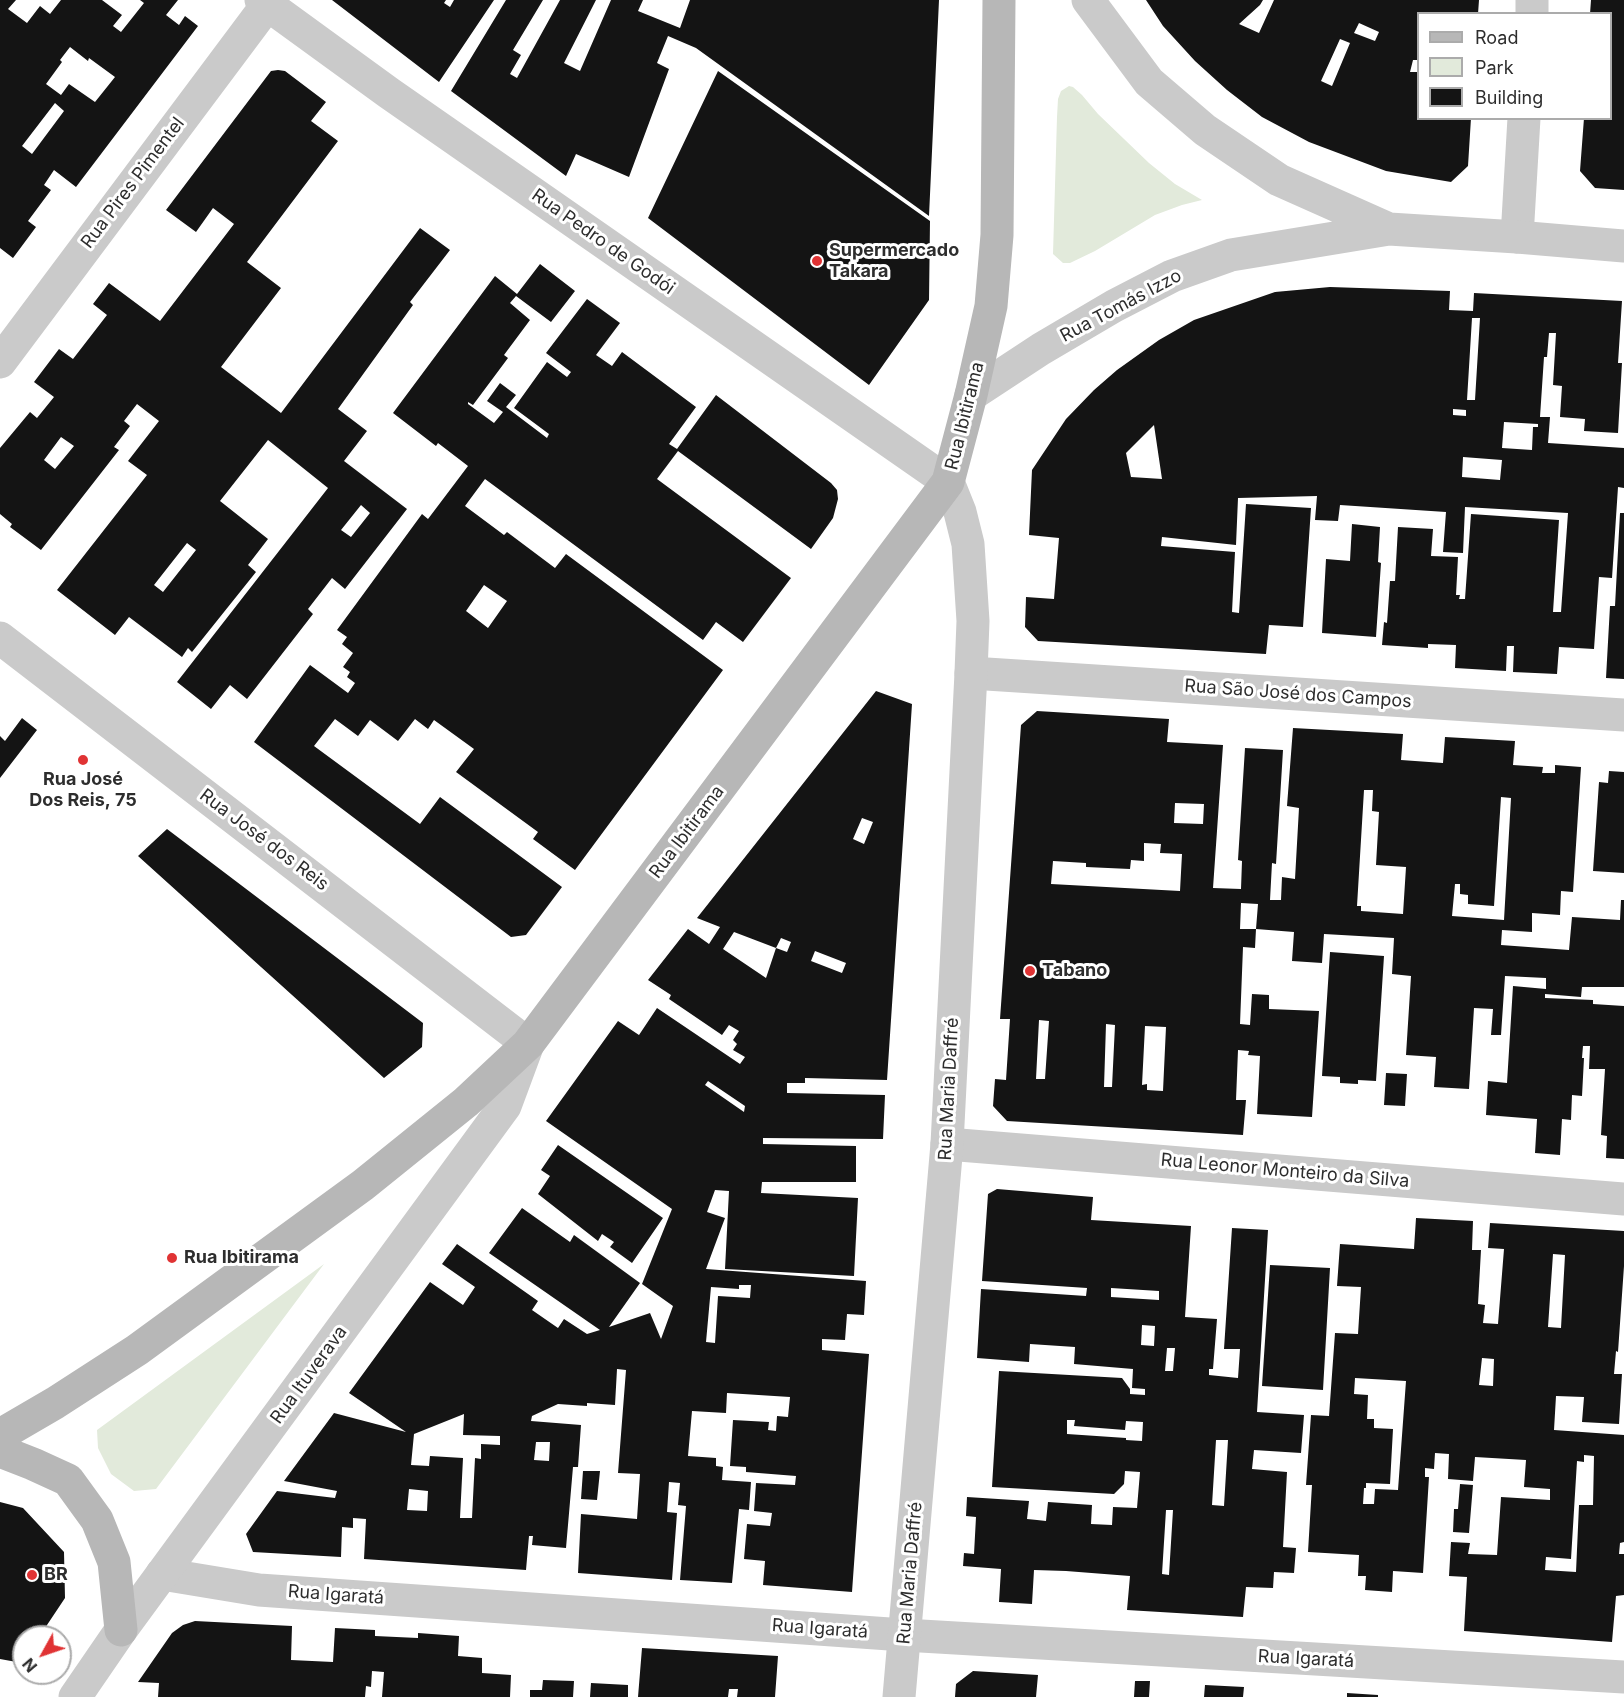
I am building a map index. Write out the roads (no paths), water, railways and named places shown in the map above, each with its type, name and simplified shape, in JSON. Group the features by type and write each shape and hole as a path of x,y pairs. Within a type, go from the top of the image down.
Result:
{"main road":[{"name":"Rua Ibitirama","path":"0,1435 55,1403 137,1350 354,1192 466,1102 528,1044 948,482 991,306 998,235 999,0"},
{"path":"0,1451 68,1480 97,1520 114,1562 121,1630"}],"street":[{"name":"Rua Tomás Izzo","path":"1088,0 1149,82 1205,130 1278,180 1389,229"},
{"name":"Rua Pires Pimentel","path":"0,362 264,2"},
{"name":"Rua Pedro de Godói","path":"264,2 398,100 948,482"},
{"path":"1517,237 1524,120"},
{"name":"Rua Tomás Izzo","path":"971,395 1057,339 1114,306 1172,276 1231,255 1389,229 1624,246"},
{"name":"Rua Maria Daffré","path":"899,1697 946,1144 971,674 973,621 968,544 960,512 948,482"},
{"name":"Rua José dos Reis","path":"0,638 528,1044"},
{"name":"Rua São José dos Campos","path":"971,674 1624,715"},
{"name":"Rua Ituverava","path":"75,1697 121,1630 505,1106 528,1044"},
{"name":"Rua Leonor Monteiro da Silva","path":"946,1144 1624,1199"},
{"name":"Rua Igaratá","path":"162,1574 259,1590 904,1635 1624,1677"}],"place":[{"name":"Supermercado Takara","path":"817,261"},
{"name":"Rua José Dos Reis, 75","path":"83,760"},
{"name":"Tabano","path":"1030,971"},
{"name":"Rua Ibitirama","path":"172,1258"},
{"name":"BR","path":"32,1575"}]}
